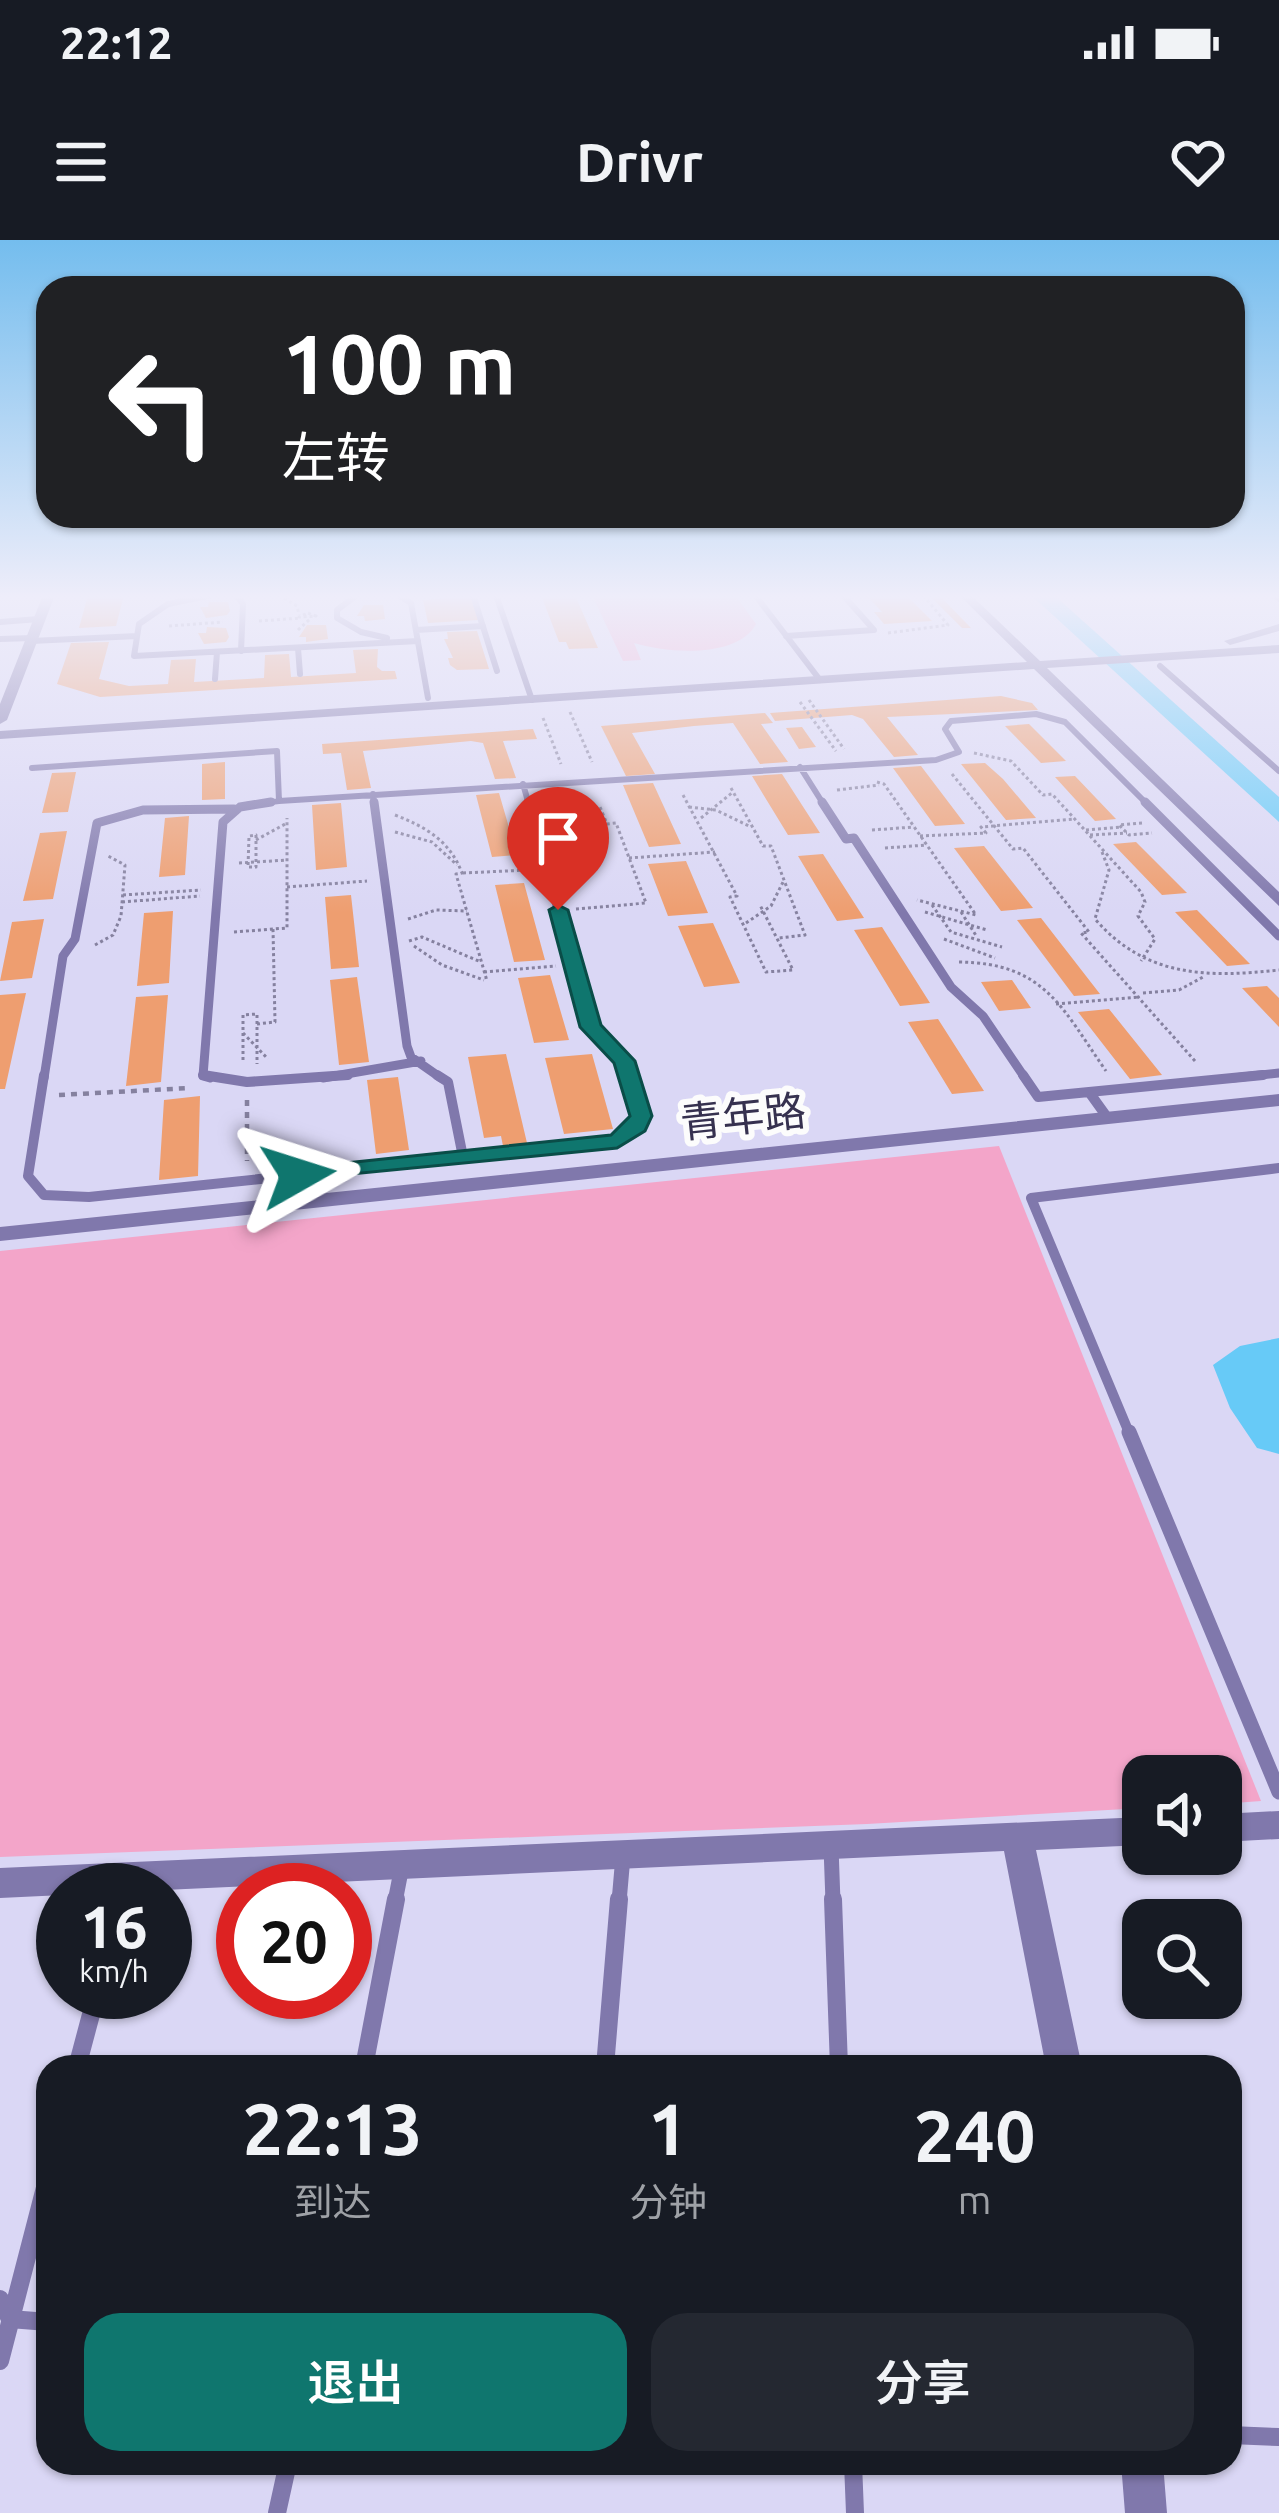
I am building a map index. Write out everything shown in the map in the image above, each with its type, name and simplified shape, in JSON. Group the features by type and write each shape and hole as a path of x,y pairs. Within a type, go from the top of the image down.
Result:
{"street":[{"path":"0,723 373,710 414,701"},
{"path":"0,735 516,701"},
{"path":"1074,701 1279,901"},
{"name":"青年路","path":"0,1234 1279,1100"},
{"path":"1242,1827 1279,1825"},
{"path":"192,1879 402,1865 1122,1832"},
{"path":"1017,1837 1062,2055"},
{"path":"0,1883 36,1883"},
{"path":"1143,2475 1147,2513"}],"lane":[{"path":"1200,701 1279,771"},
{"path":"523,784 591,1027 624,1061 641,1116 638,1126 617,1141 89,1197 44,1195 28,1176 63,956 72,943 97,823 111,814 234,809 283,801 600,778 940,759 961,748 945,724 1036,714 1065,722 1279,936"},
{"path":"32,768 277,751 283,801"},
{"path":"800,767 846,839 854,838 951,986 983,1016 1039,1097 1279,1073"},
{"path":"373,794 395,920 407,1046 411,1057 448,1082 463,1157"},
{"path":"234,809 224,822 203,1076 245,1082 393,1070 421,1061"},
{"path":"1089,1092 1107,1117"},
{"path":"1279,1168 1031,1198 1279,1792"},
{"path":"831,1845 838,2055"},
{"path":"606,2055 623,1855"},
{"path":"366,2055 402,1865"},
{"path":"80,2055 90,2019"},
{"path":"0,2361 3,2312 36,2212"},
{"path":"3,2312 36,2319"},
{"path":"1242,2435 1279,2437"},
{"path":"277,2513 285,2475"},
{"path":"853,2475 854,2513"}],"path":[{"path":"533,701 567,781"},
{"path":"805,701 854,763 878,784"},
{"path":"805,701 854,763"},
{"path":"567,706 600,778"},
{"path":"956,754 1012,761 1043,795 1052,794 1100,847 1145,902 1138,916 1155,939 1142,961"},
{"path":"940,759 1013,849 1023,848 1089,932 1081,933 1132,994 1142,997 1210,1080"},
{"path":"723,772 763,846 772,846 785,874 786,900 805,935 777,938"},
{"path":"674,776 737,896 730,897 766,973 793,970 760,904"},
{"path":"819,796 850,786 884,784 976,914 918,900 910,904 987,930"},
{"path":"699,820 733,792"},
{"path":"214,933 286,928 283,801"},
{"path":"558,910 646,903 616,823 607,824 600,807 585,808"},
{"path":"689,807 711,809 754,829"},
{"path":"375,810 416,823 452,849 462,873"},
{"path":"533,820 603,814"},
{"path":"920,836 986,833 981,827 1074,819"},
{"path":"256,842 287,823"},
{"path":"416,823 419,838"},
{"path":"1089,836 1142,824"},
{"path":"842,832 914,827"},
{"path":"378,829 444,849 462,873"},
{"path":"1084,830 1152,833"},
{"path":"248,862 249,836 256,835 256,862"},
{"path":"862,850 927,845"},
{"path":"1100,847 1109,870 1095,919 1142,961 1205,976 1279,970"},
{"path":"72,943 94,945 113,939 122,899 125,865 92,849"},
{"path":"629,858 715,852"},
{"path":"220,865 287,860"},
{"path":"467,911 436,910 395,920 409,941 456,971 487,980 481,962 467,911 456,874 547,869"},
{"path":"743,925 779,896 785,874"},
{"path":"286,886 385,880"},
{"path":"122,899 218,892"},
{"path":"932,905 951,932 1002,946"},
{"path":"961,912 979,940"},
{"path":"903,914 1033,975 1120,1089"},
{"path":"257,1024 275,1022 273,929"},
{"path":"409,941 422,937 481,962"},
{"path":"966,937 976,951"},
{"path":"936,963 1009,962"},
{"path":"484,972 573,965"},
{"path":"1132,994 1179,990 1205,976"},
{"path":"1056,1004 1142,997"},
{"path":"245,1082 257,1014 243,1015 247,1180"},
{"path":"42,1089 82,1096 245,1082"}],"shaded area":[{"path":"999,1146 1261,1801 1242,1802 1242,1755 1122,1755 1122,1809 867,1824 0,1857 0,1251"}],"water":[{"path":"1147,701 1172,701 1279,797 1279,822"},
{"path":"1279,1338 1279,1454 1257,1448 1230,1408 1213,1365 1240,1346"}],"building":[{"path":"932,701 1023,701 1038,710 887,717 918,755 894,757 863,719 852,715 775,721 770,713"},
{"path":"765,713 773,723 761,724 788,762 760,764 733,723 694,726 632,733 655,774 626,776 601,726"},
{"path":"1029,724 1066,761 1041,763 1005,726"},
{"path":"802,727 816,747 799,749 786,728"},
{"path":"533,729 537,739 503,741 516,778 495,779 483,743 471,741 363,751 371,788 347,790 341,753 323,754 322,744"},
{"path":"225,762 225,799 202,800 202,764"},
{"path":"985,763 1036,818 1006,820 961,764"},
{"path":"921,766 965,824 935,826 893,768"},
{"path":"76,772 68,812 42,813 52,773"},
{"path":"782,774 820,833 788,835 752,776"},
{"path":"1075,776 1116,819 1095,821 1055,777"},
{"path":"653,783 681,844 649,847 623,785"},
{"path":"499,793 517,855 492,857 476,795"},
{"path":"341,803 347,867 316,870 312,805"},
{"path":"189,816 185,875 159,877 165,818"},
{"path":"67,831 53,899 23,901 40,833"},
{"path":"1136,842 1187,893 1162,895 1113,844"},
{"path":"984,846 1033,908 1001,911 954,848"},
{"path":"823,854 864,918 837,921 798,856"},
{"path":"686,861 708,913 668,916 648,864"},
{"path":"524,883 545,960 514,962 495,885"},
{"path":"351,895 359,967 331,969 325,897"},
{"path":"1197,910 1250,964 1227,966 1175,912"},
{"path":"173,911 169,983 137,986 144,913"},
{"path":"1041,918 1100,994 1074,996 1017,920"},
{"path":"44,919 32,978 0,981 12,922"},
{"path":"713,923 740,983 704,987 678,926"},
{"path":"882,927 930,1003 900,1006 854,930"},
{"path":"550,975 569,1040 534,1043 518,978"},
{"path":"357,977 369,1062 339,1065 330,980"},
{"path":"1012,980 1031,1008 999,1011 981,982"},
{"path":"1267,986 1279,998 1279,1027 1242,988"},
{"path":"26,993 5,1089 0,1089 0,995"},
{"path":"168,995 161,1082 126,1086 136,997"},
{"path":"1109,1009 1162,1075 1130,1079 1078,1012"},
{"path":"938,1019 984,1091 952,1094 908,1022"},
{"path":"506,1054 527,1143 503,1146 501,1136 484,1138 468,1057"},
{"path":"592,1054 613,1129 564,1134 545,1058"},
{"path":"398,1077 409,1150 376,1154 367,1080"},
{"path":"200,1096 198,1176 159,1180 164,1100"}],"route":[{"path":"298,1175 617,1141 638,1126 641,1116 624,1061 591,1027 558,910"}]}
